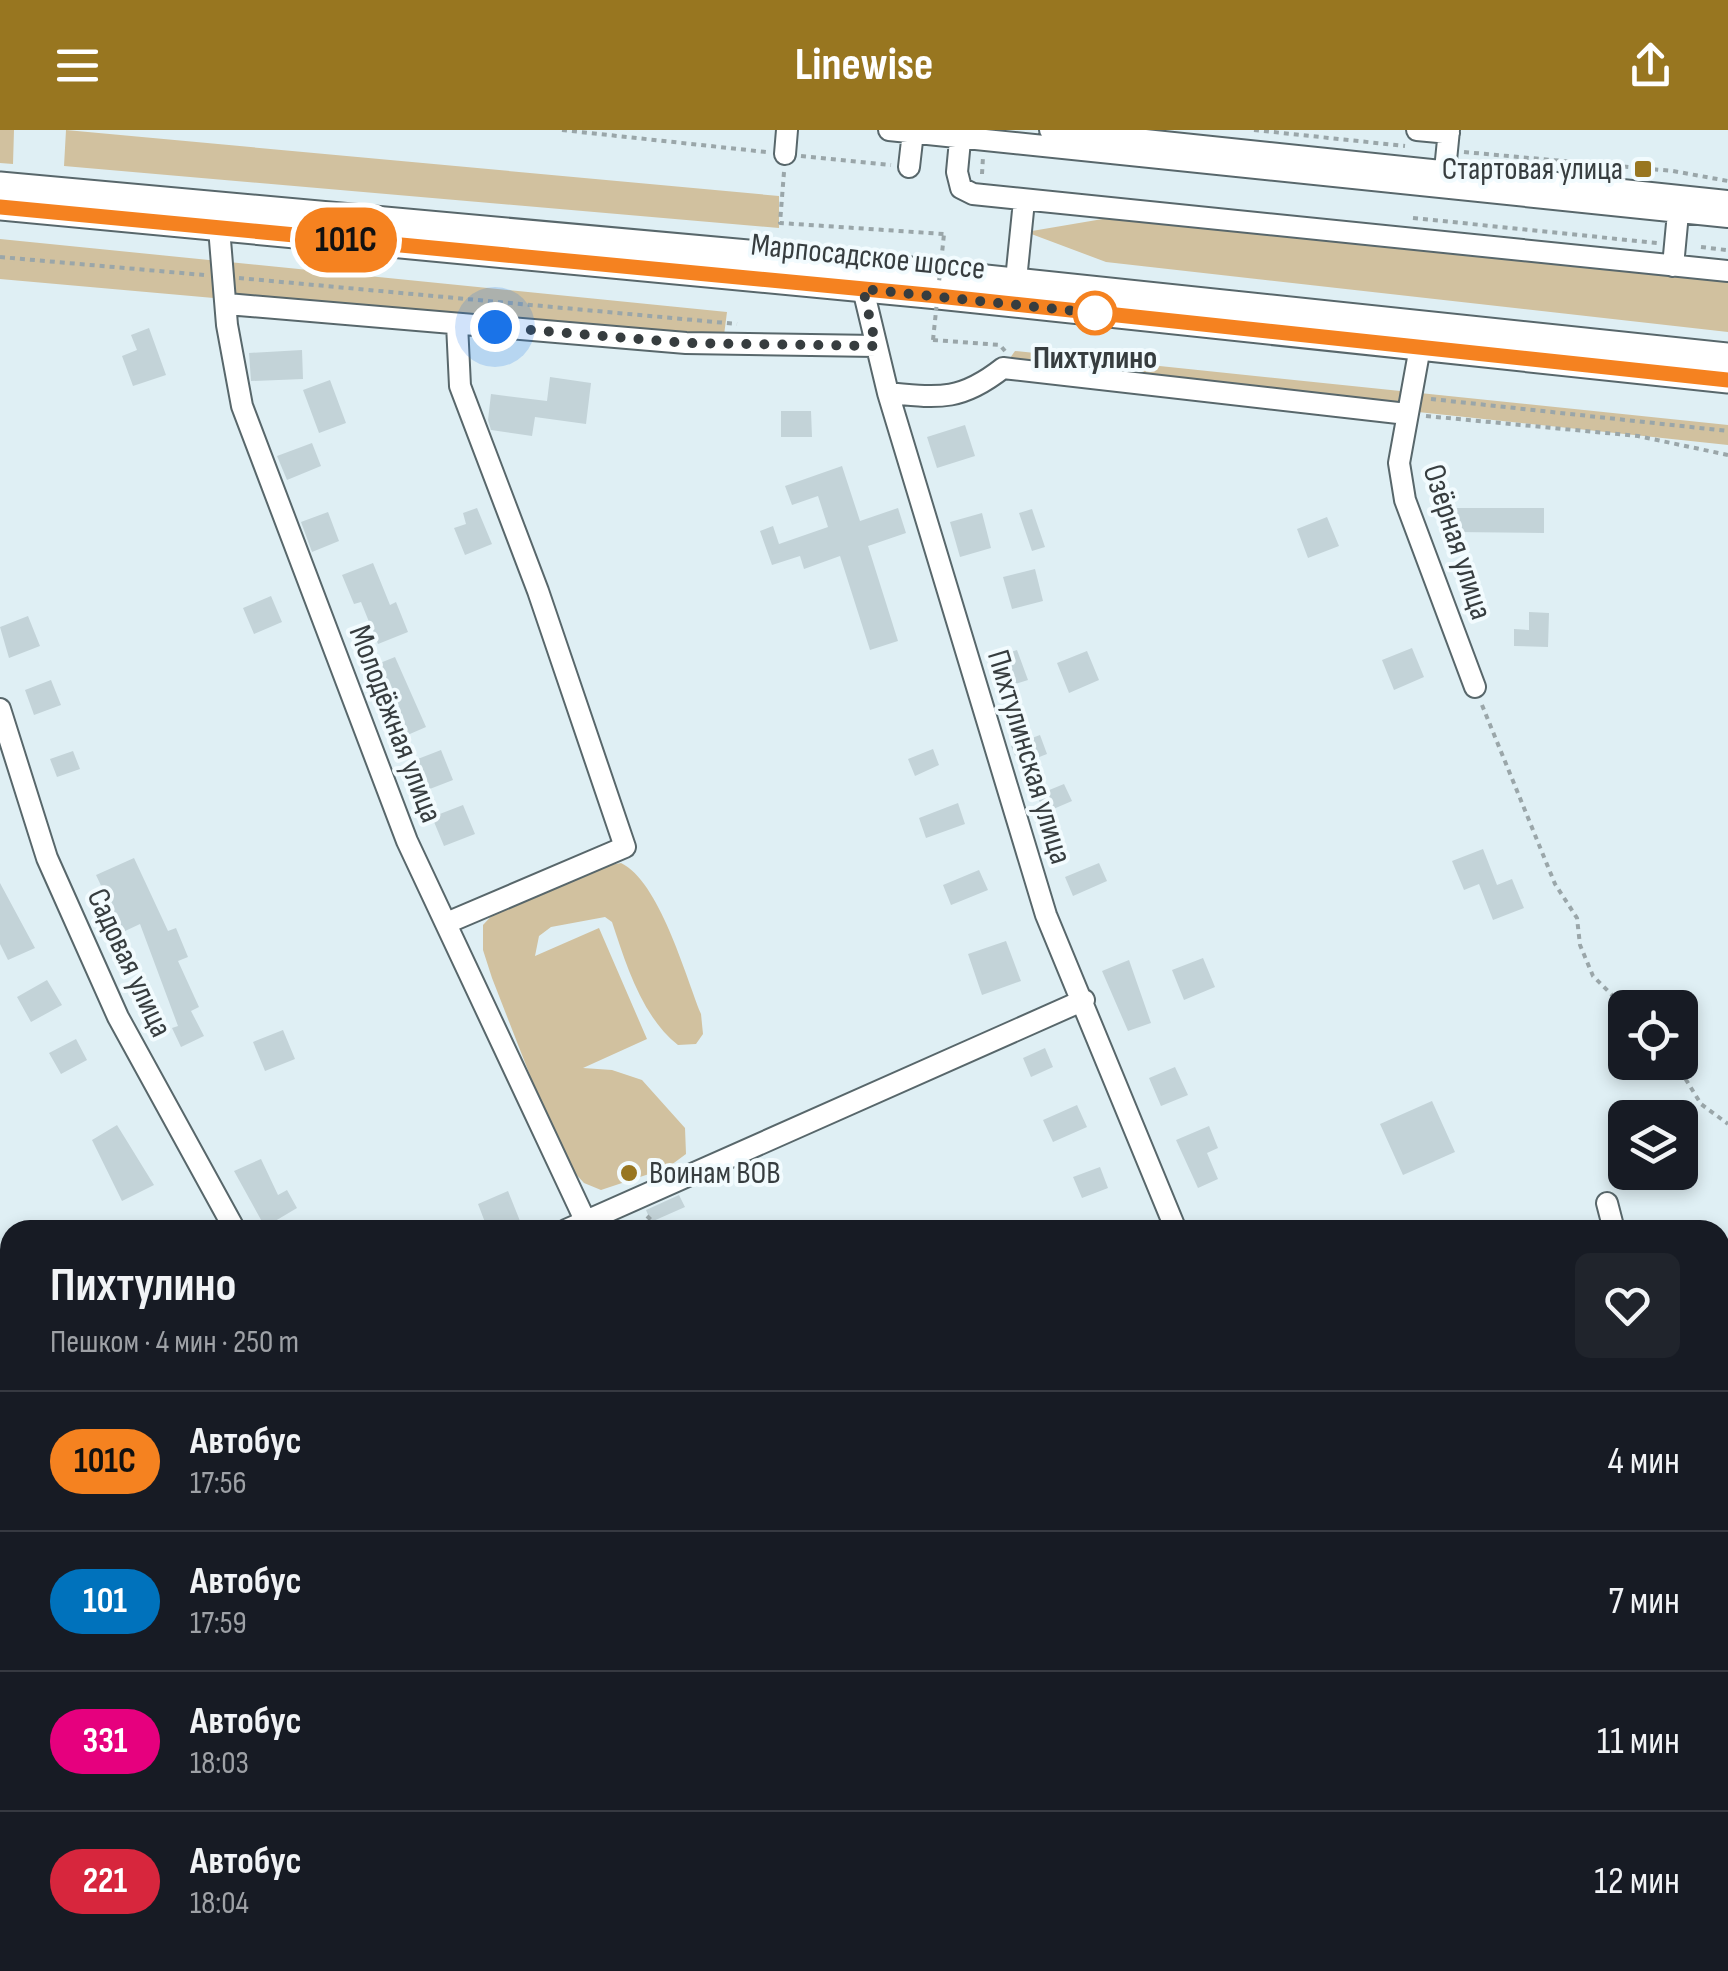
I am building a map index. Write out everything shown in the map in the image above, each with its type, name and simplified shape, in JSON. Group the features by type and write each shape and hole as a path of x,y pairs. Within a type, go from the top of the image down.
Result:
{"main road":[{"name":"Марпосадское шоссе","path":"0,185 1016,280 1728,356"},
{"name":"Марпосадское шоссе","path":"0,207 863,289 1728,380"}],"street":[{"path":"785,154 788,130"},
{"path":"889,130 961,134 1728,218"},
{"path":"1050,130 1449,146"},
{"path":"905,167 913,132"},
{"path":"961,134 961,188 974,194 1728,271"},
{"path":"1420,139 1728,200"},
{"path":"1016,280 1024,201"},
{"path":"1673,266 1678,212"},
{"name":"Молодёжная улица","path":"219,228 242,406 407,841 449,922 574,1220"},
{"name":"Пихтулинская улица","path":"863,289 888,393 1046,915 1172,1220"},
{"path":"227,304 686,343 876,346"},
{"path":"449,922 625,846 538,591 460,386 457,324"},
{"name":"Озёрная улица","path":"1420,347 1399,463 1406,500 1475,687"},
{"path":"888,393 941,398 974,391 1004,368 1407,414"},
{"name":"Садовая улица","path":"0,710 46,858 118,1018 229,1220"},
{"path":"587,1220 1084,1000"},
{"path":"1606,1203 1611,1220"}],"path":[{"path":"562,130 905,167"},
{"path":"1254,130 1420,139"},
{"path":"1449,146 1728,180"},
{"path":"982,174 984,148"},
{"path":"785,154 780,223 944,234 933,340 1000,344"},
{"path":"1712,248 1713,237"},
{"path":"0,257 750,325"},
{"path":"1407,414 1638,436 1728,456"},
{"path":"1475,687 1555,884 1571,903 1593,976 1608,991"},
{"path":"1686,1080 1701,1104 1728,1124"}],"shaded area":[{"path":"0,130 14,130 13,164 0,163"},
{"path":"66,130 779,196 779,228 64,166"},
{"path":"1132,214 1728,278 1728,332 1106,262 1026,232"},
{"path":"0,239 727,312 723,343 0,279"},
{"path":"1015,351 1728,425 1728,445 1003,368"},
{"path":"621,863 635,873 659,908 701,1014 703,1034 696,1044 678,1045 654,1020 630,972 612,922 605,917 551,927 539,936 535,956 599,928 647,1039 583,1068 612,1070 642,1080 685,1128 686,1154 667,1168 601,1190 584,1183 563,1160 492,978 483,950 483,925 528,892 565,877"}],"building":[{"path":"149,328 166,375 133,386 122,356 137,350 131,335"},
{"path":"302,350 303,379 251,381 249,353"},
{"path":"550,377 591,383 586,424 535,417 532,436 491,430 491,394 547,401"},
{"path":"330,380 346,423 319,433 303,390"},
{"path":"781,411 811,411 812,437 781,437"},
{"path":"965,425 975,456 937,468 927,437"},
{"path":"312,443 321,466 287,480 277,456"},
{"path":"842,466 860,521 898,508 906,533 868,546 898,641 870,650 840,556 804,569 800,556 772,565 760,531 773,526 779,544 828,527 818,496 792,505 785,486"},
{"path":"477,508 492,544 465,555 454,528 466,524 463,513"},
{"path":"1455,508 1544,508 1544,533 1455,532"},
{"path":"1032,509 1045,547 1032,551 1019,513"},
{"path":"328,512 339,541 312,552 301,522"},
{"path":"982,513 991,548 960,557 950,522"},
{"path":"1327,517 1339,546 1308,558 1297,529"},
{"path":"373,563 390,605 396,602 408,632 378,644 361,602 354,604 342,575"},
{"path":"1035,569 1043,601 1012,609 1003,577"},
{"path":"271,596 282,622 254,634 243,608"},
{"path":"1529,612 1549,613 1548,647 1514,646 1514,629 1529,630"},
{"path":"28,616 40,646 9,658 0,627"},
{"path":"1412,648 1424,677 1394,690 1382,660"},
{"path":"1017,650 1028,680 1003,688 993,658"},
{"path":"1087,651 1099,680 1069,693 1057,663"},
{"path":"395,657 426,727 396,740 365,669"},
{"path":"51,680 61,705 34,715 25,690"},
{"path":"1040,735 1047,754 1019,765 1011,746"},
{"path":"933,749 939,765 915,776 908,759"},
{"path":"441,750 453,780 422,792 410,762"},
{"path":"73,751 80,769 57,777 50,759"},
{"path":"1064,784 1072,801 1044,813 1037,795"},
{"path":"958,803 965,824 926,838 919,818"},
{"path":"463,805 475,834 444,846 432,817"},
{"path":"1483,849 1497,885 1512,879 1524,908 1493,920 1479,884 1464,890 1452,861"},
{"path":"134,858 168,931 176,928 188,957 178,961 199,1007 191,1011 204,1036 181,1047 172,1028 178,1026 140,924 123,932 96,875"},
{"path":"1099,863 1107,881 1073,896 1065,877"},
{"path":"979,870 988,890 951,905 943,885"},
{"path":"0,883 35,948 8,960 0,944"},
{"path":"1006,941 1021,981 982,995 968,954"},
{"path":"1203,958 1215,987 1184,1000 1172,970"},
{"path":"1129,960 1151,1023 1128,1031 1102,971"},
{"path":"47,980 62,1005 31,1022 17,997"},
{"path":"283,1030 295,1059 265,1071 253,1042"},
{"path":"76,1039 87,1060 61,1074 49,1053"},
{"path":"1045,1048 1053,1067 1031,1077 1023,1058"},
{"path":"1175,1067 1188,1095 1161,1106 1149,1078"},
{"path":"1432,1101 1455,1152 1403,1175 1380,1124"},
{"path":"1077,1105 1087,1127 1053,1142 1043,1120"},
{"path":"117,1125 154,1185 122,1201 92,1140"},
{"path":"1209,1126 1218,1148 1207,1153 1218,1179 1198,1188 1176,1140"},
{"path":"261,1159 278,1195 287,1190 297,1208 277,1220 261,1220 234,1171"},
{"path":"1100,1167 1108,1188 1082,1198 1073,1177"},
{"path":"508,1191 520,1220 484,1220 478,1204"},
{"path":"679,1195 685,1207 656,1220 650,1220 646,1210"}],"bus line":[{"name":"101С","path":"0,207 938,296 1728,380"}],"place":[{"name":"Стартовая улица","path":"1643,169"},
{"name":"Пихтулино","path":"1095,313"},
{"name":"Воинам ВОВ","path":"629,1173"}],"route":[{"path":"495,327 686,343 876,346 863,289 1095,313"}]}
